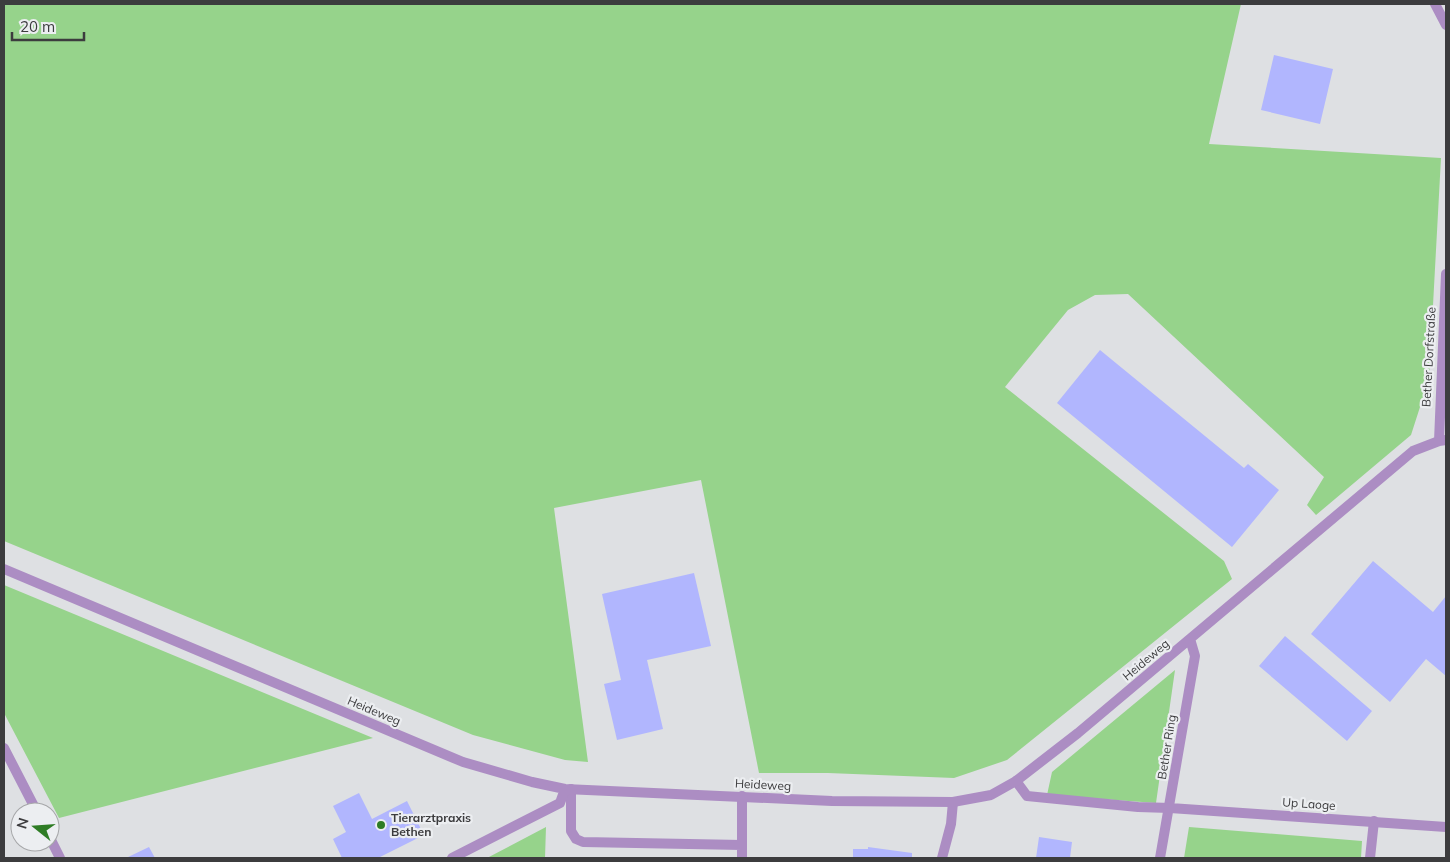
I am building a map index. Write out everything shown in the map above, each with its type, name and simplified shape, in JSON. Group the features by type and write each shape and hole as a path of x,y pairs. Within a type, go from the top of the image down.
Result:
{"street":[{"path":"1435,4 1446,25"},
{"name":"Bether Dorfstraße","path":"1442,441 1446,274"},
{"name":"Heideweg","path":"4,569 463,762 532,782 568,789 832,801 953,802 990,795 1016,781 1078,733 1413,452 1442,441"},
{"name":"Bether Ring","path":"1160,858 1195,656 1190,639"},
{"path":"4,748 32,802"},
{"name":"Up Laoge","path":"1016,781 1027,796 1138,807 1446,827"},
{"path":"568,789 571,831 576,839 583,842 742,845"},
{"path":"452,858 560,803 568,789"},
{"path":"742,796 742,858"},
{"path":"942,858 951,824 953,802"},
{"path":"1370,858 1374,821"}],"green space":[{"path":"4,4 1241,4 1209,144 1441,158 1429,379 1411,435 1316,515 1307,505 1324,477 1128,294 1095,295 1068,310 1005,387 1224,561 1232,579 1007,760 954,778 828,773 759,773 701,480 554,508 588,762 565,760 473,735 4,541"},
{"path":"4,585 373,738 60,818 60,802 51,802 4,713"},
{"path":"1175,670 1156,803 1047,795 1052,772"},
{"path":"546,827 545,858 487,858"},
{"path":"1189,827 1362,841 1361,858 1184,858"}],"building":[{"path":"1274,55 1333,69 1320,124 1261,110"},
{"path":"1100,350 1244,468 1248,464 1279,490 1232,547 1057,403"},
{"path":"1373,561 1433,612 1446,596 1446,676 1426,659 1390,702 1311,634"},
{"path":"694,573 711,646 647,660 663,729 617,740 604,684 621,680 602,594"},
{"path":"1285,636 1372,711 1347,741 1259,666"},
{"name":"Tierarztpraxis Bethen","path":"359,793 372,819 407,801 424,835 378,858 342,858 333,839 346,832 333,806"},
{"path":"1039,837 1072,842 1070,858 1036,858"},
{"path":"149,847 155,858 126,858"},
{"path":"868,847 912,853 912,858 853,858 853,849 868,849"}],"place":[{"name":"Tierarztpraxis Bethen","path":"381,825"}]}
